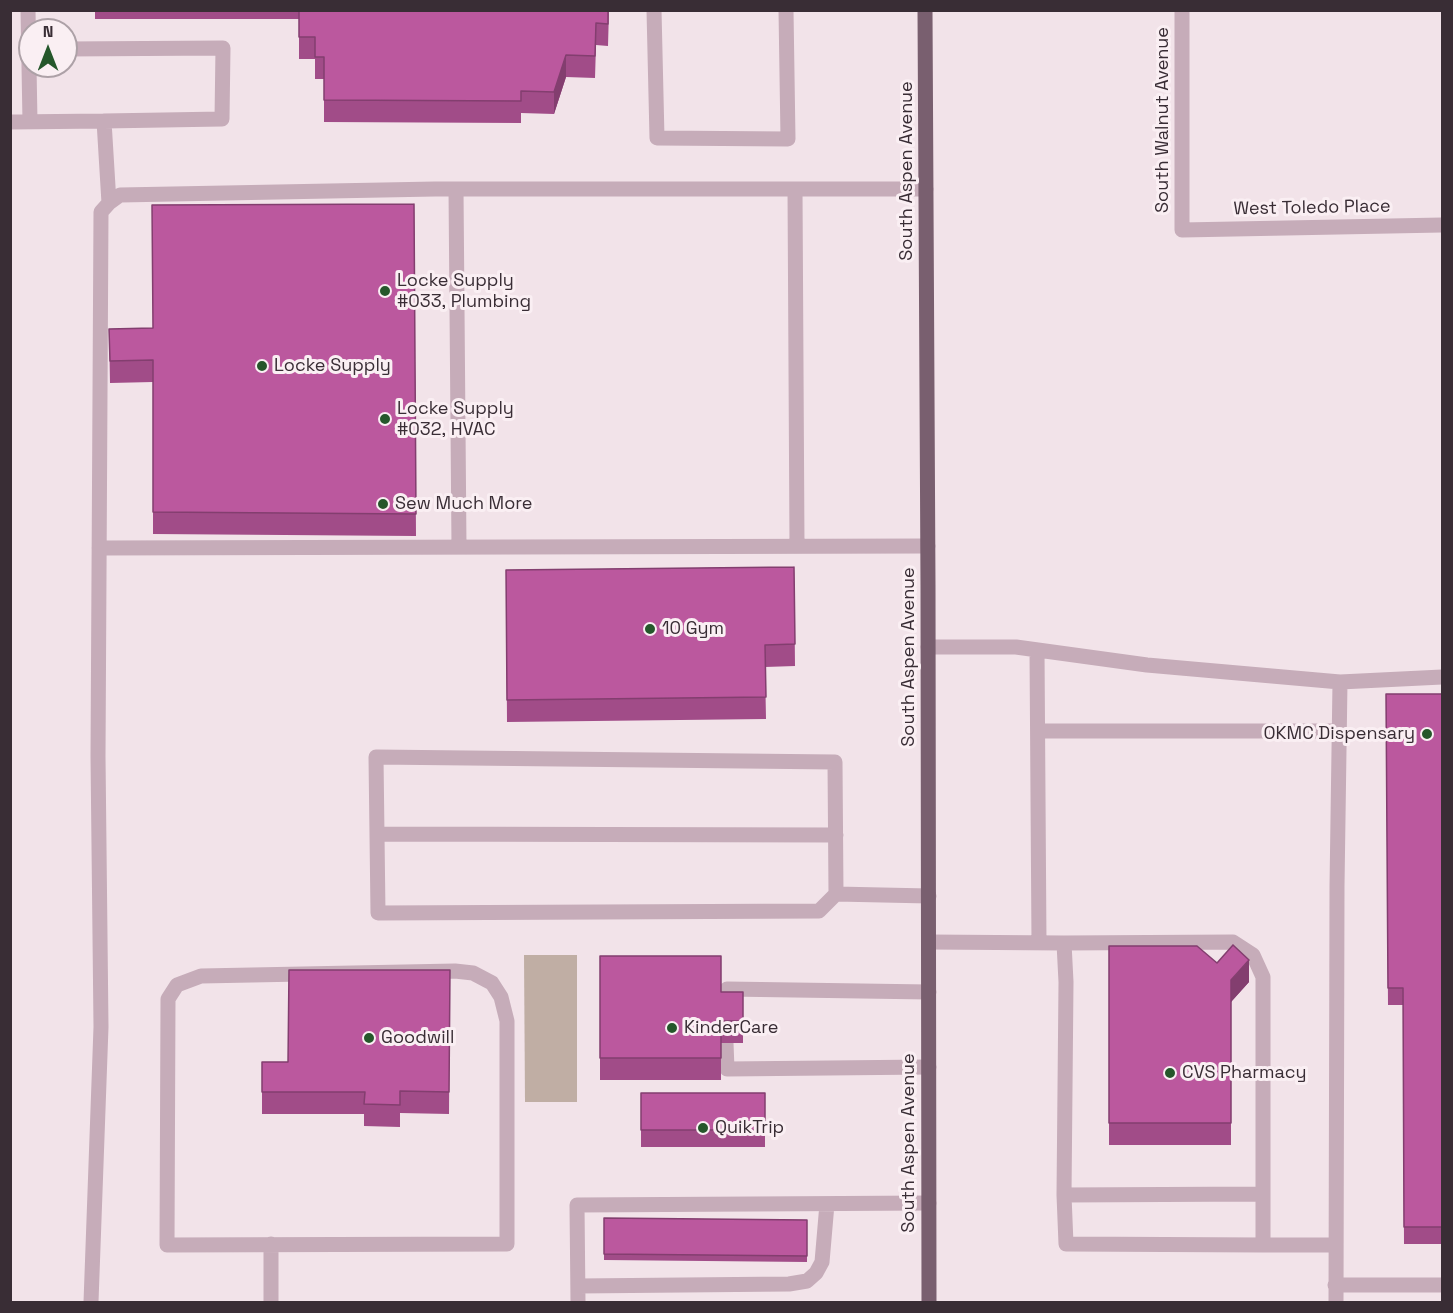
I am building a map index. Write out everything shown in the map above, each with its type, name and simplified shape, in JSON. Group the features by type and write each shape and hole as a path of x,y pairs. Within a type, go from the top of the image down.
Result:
{"main road":[{"name":"South Aspen Avenue","path":"925,10 929,1302"}],"street":[{"path":"654,10 657,138 788,139 786,10"},
{"name":"South Walnut Avenue","path":"1182,10 1182,230"},
{"path":"10,122 222,118 223,48 78,50"},
{"path":"29,78 30,122"},
{"path":"104,121 109,203"},
{"path":"91,1302 100,1027 98,756 100,212 120,195 456,189 926,189"},
{"path":"456,189 459,547"},
{"path":"795,189 797,546"},
{"name":"West Toledo Place","path":"1182,230 1443,225"},
{"path":"99,548 928,546"},
{"path":"928,647 1016,647 1147,664 1340,682 1443,677"},
{"path":"1038,650 1039,943"},
{"path":"1336,1302 1340,682"},
{"path":"1038,731 1338,731"},
{"path":"376,757 836,762 836,835 836,894 819,911 378,913 376,757"},
{"path":"377,834 836,835"},
{"path":"836,894 929,896"},
{"path":"929,942 1233,942 1253,955 1263,978 1263,1245"},
{"path":"1064,943 1066,1244 1335,1245"},
{"path":"455,971 473,974 492,983 501,997 507,1022 507,1244 271,1244 167,1245 168,999 177,985 201,976 455,971"},
{"path":"726,1014 727,989 929,992"},
{"path":"726,1043 727,1069 929,1067"},
{"path":"1064,1195 1263,1194"},
{"path":"578,1302 577,1205 929,1203"},
{"path":"578,1286 789,1284 807,1281 816,1273 822,1262 827,1204"},
{"path":"271,1244 271,1302"},
{"path":"1335,1285 1443,1285"}],"shaded area":[{"path":"524,955 577,955 577,1102 525,1102"}],"building":[{"path":"299,10 608,10 608,24 596,23 595,56 566,55 554,92 521,91 521,101 324,100 324,57 315,57 315,37 299,37"},
{"name":"Locke Supply","path":"414,204 416,514 153,512 153,360 110,361 109,329 153,328 152,205"},
{"name":"10 Gym","path":"794,567 795,644 765,645 766,697 507,700 506,570"},
{"path":"1386,694 1443,694 1443,1227 1404,1227 1403,988 1388,988"},
{"name":"CVS Pharmacy","path":"1233,945 1249,960 1231,980 1231,1123 1109,1123 1109,946 1197,946 1217,963"},
{"name":"KinderCare","path":"600,956 721,956 721,992 743,992 743,1021 721,1021 721,1058 600,1058"},
{"name":"Goodwill","path":"289,970 450,970 449,1092 400,1091 400,1105 364,1104 365,1092 262,1092 262,1062 288,1062"},
{"path":"641,1093 765,1093 765,1130 641,1130"},
{"path":"604,1218 807,1220 807,1256 604,1254"}],"place":[{"name":"Locke Supply #033, Plumbing","path":"385,291"},
{"name":"Locke Supply","path":"262,366"},
{"name":"Locke Supply #032, HVAC","path":"385,419"},
{"name":"Sew Much More","path":"383,504"},
{"name":"10 Gym","path":"650,629"},
{"name":"OKMC Dispensary","path":"1427,734"},
{"name":"KinderCare","path":"672,1028"},
{"name":"Goodwill","path":"369,1038"},
{"name":"CVS Pharmacy","path":"1170,1073"},
{"name":"QuikTrip","path":"703,1128"}]}
